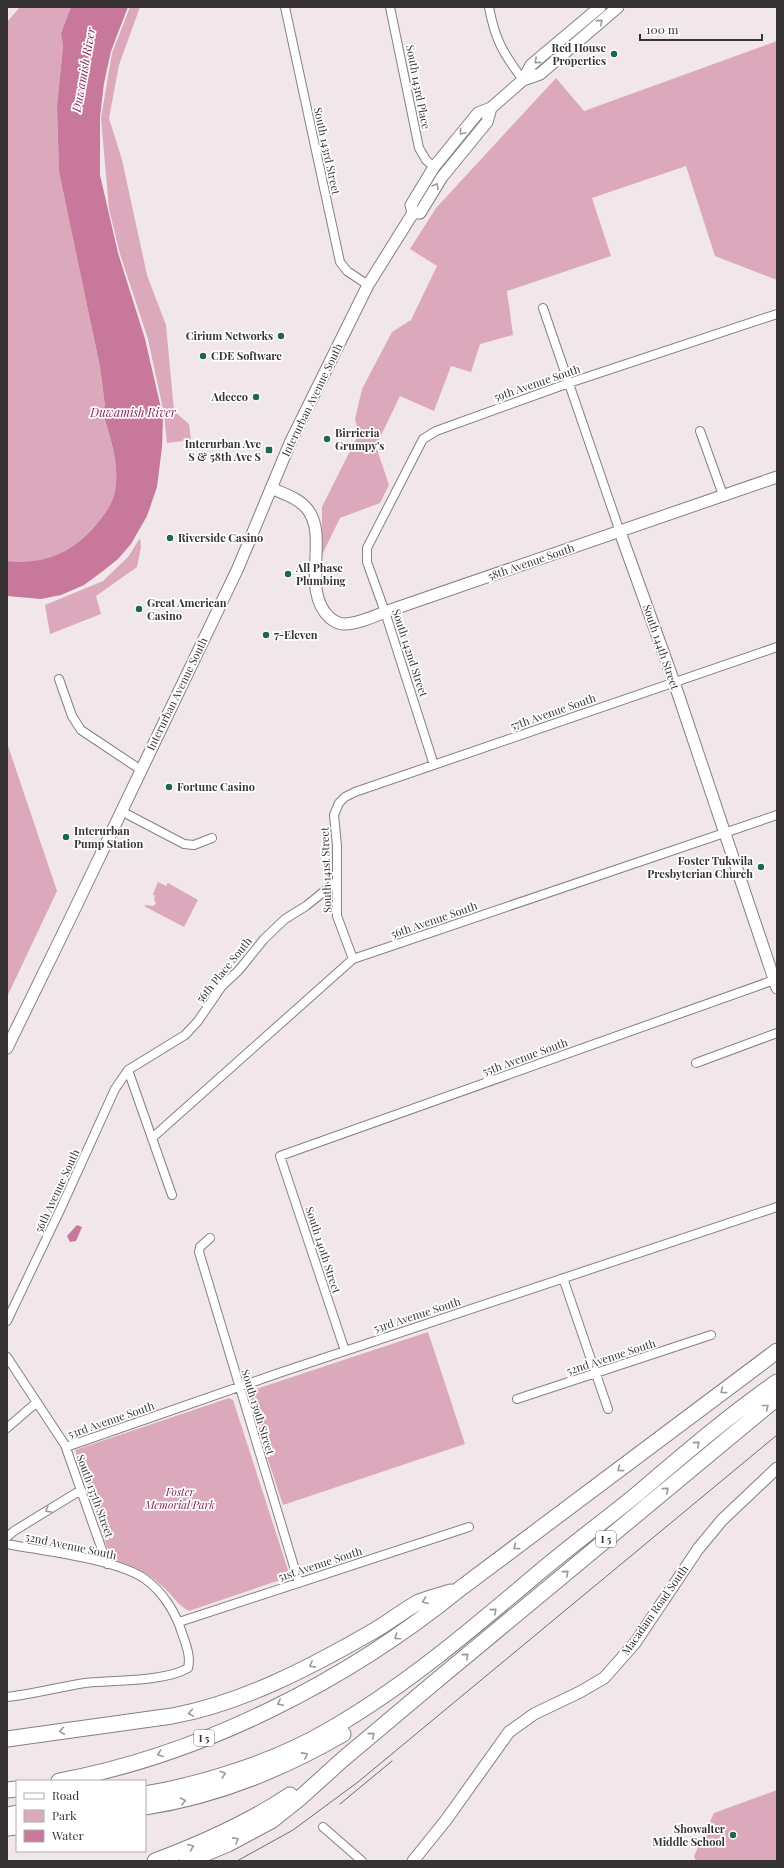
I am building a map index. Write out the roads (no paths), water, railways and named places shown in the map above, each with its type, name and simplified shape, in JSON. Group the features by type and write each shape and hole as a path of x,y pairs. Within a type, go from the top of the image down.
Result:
{"highway":[{"name":"I 5","path":"63,1780 147,1758 251,1718 340,1672 384,1646 428,1615 461,1588 777,1351"},
{"name":"I 5","path":"146,1794 207,1780 285,1752 328,1731 374,1703 483,1620 746,1404 777,1382"},
{"name":"I 5","path":"155,1861 213,1839 240,1825 274,1806 342,1760 777,1398"},
{"path":"7,1739 198,1712 238,1698 307,1668 371,1633 420,1602 461,1588"},
{"path":"146,1808 203,1796 229,1788 279,1768 352,1728 398,1696 436,1681"},
{"path":"187,1861 228,1844 271,1821 300,1798 342,1760"}],"street":[{"name":"South 143rd Street","path":"285,7 340,262 347,271 368,285"},
{"name":"South 143rd Place","path":"390,7 419,148 426,160 434,167"},
{"path":"489,7 498,43 523,80"},
{"name":"Interurban Avenue South","path":"7,1048 238,568 290,443 368,285 412,213 411,205 434,167 478,113 491,108 523,80 531,65 600,7"},
{"name":"Interurban Avenue South","path":"523,80 540,74 618,7"},
{"name":"Interurban Avenue South","path":"412,213 420,213 442,177 487,122 491,108"},
{"name":"South 144th Street","path":"543,308 620,532 674,682 724,833 776,982"},
{"name":"59th Avenue South","path":"367,548 419,446 429,435 569,383 777,314"},
{"path":"700,431 723,495"},
{"name":"58th Avenue South","path":"271,488 297,500 308,511 315,527 317,596 324,613 337,623 352,623 777,477"},
{"name":"South 142nd Street","path":"367,548 367,562 385,612 434,765"},
{"name":"57th Avenue South","path":"339,803 345,797 355,792 777,647"},
{"path":"59,678 72,716 81,730 141,770"},
{"name":"South 141st Street","path":"339,803 334,815 338,916 353,959"},
{"path":"122,811 184,844 194,845 212,838"},
{"name":"56th Avenue South","path":"152,1138 353,959 777,815"},
{"name":"56th Place South","path":"128,1070 184,1035 198,1021 222,986 239,970 264,938 285,919 306,906 337,881"},
{"name":"55th Avenue South","path":"280,1156 776,982"},
{"path":"696,1063 777,1033"},
{"path":"128,1070 172,1195"},
{"name":"56th Avenue South","path":"7,1321 61,1208 115,1089 128,1070"},
{"name":"South 140th Street","path":"280,1156 345,1351"},
{"name":"53rd Avenue South","path":"66,1447 238,1387 777,1207"},
{"name":"South 139th Street","path":"210,1238 200,1247 199,1252 238,1387 299,1583"},
{"path":"563,1278 608,1409"},
{"name":"52nd Avenue South","path":"517,1399 712,1335"},
{"name":"South 137th Street","path":"7,1357 66,1447 107,1564"},
{"path":"7,1428 37,1402"},
{"name":"Macadam Road South","path":"413,1861 446,1820 509,1732 534,1714 580,1692 604,1678 635,1643 698,1549 722,1520 777,1468"},
{"path":"7,1537 14,1531 81,1490"},
{"name":"51st Avenue South","path":"178,1622 468,1527"},
{"name":"52nd Avenue South","path":"7,1544 107,1564 144,1579 165,1599 178,1622 190,1660 188,1668 182,1672 152,1677 84,1684 7,1697"},
{"path":"323,1827 362,1861"}],"water":[{"name":"Duwamish River","path":"71,7 128,7 111,51 104,83 100,117 100,175 118,253 145,339 163,417 162,447 157,487 147,516 131,544 118,559 84,585 61,595 41,599 7,596 7,561 35,561 60,554 71,548 91,531 107,510 114,495 116,481 115,460 102,410 105,406 100,367 59,172 57,106 63,46 61,33"},
{"path":"77,1225 82,1227 76,1241 70,1242 67,1236"}],"tram line":[{"path":"237,1861 293,1830 358,1782 777,1435"},
{"path":"340,1804 392,1761"}],"place":[{"name":"Red House Properties","path":"614,54"},
{"name":"Cirium Networks","path":"281,336"},
{"name":"CDE Software","path":"203,356"},
{"name":"Adecco","path":"256,397"},
{"name":"Birrieria Grumpy's","path":"327,439"},
{"name":"Interurban Ave S & 58th Ave S","path":"269,450"},
{"name":"Riverside Casino","path":"170,538"},
{"name":"All Phase Plumbing","path":"288,574"},
{"name":"Great American Casino","path":"139,609"},
{"name":"7-Eleven","path":"266,635"},
{"name":"Fortune Casino","path":"169,787"},
{"name":"Interurban Pump Station","path":"66,837"},
{"name":"Foster Tukwila Presbyterian Church","path":"761,867"},
{"name":"Showalter Middle School","path":"733,1835"}],"park label":[{"name":"Foster Memorial Park","path":"180,1498"}]}
